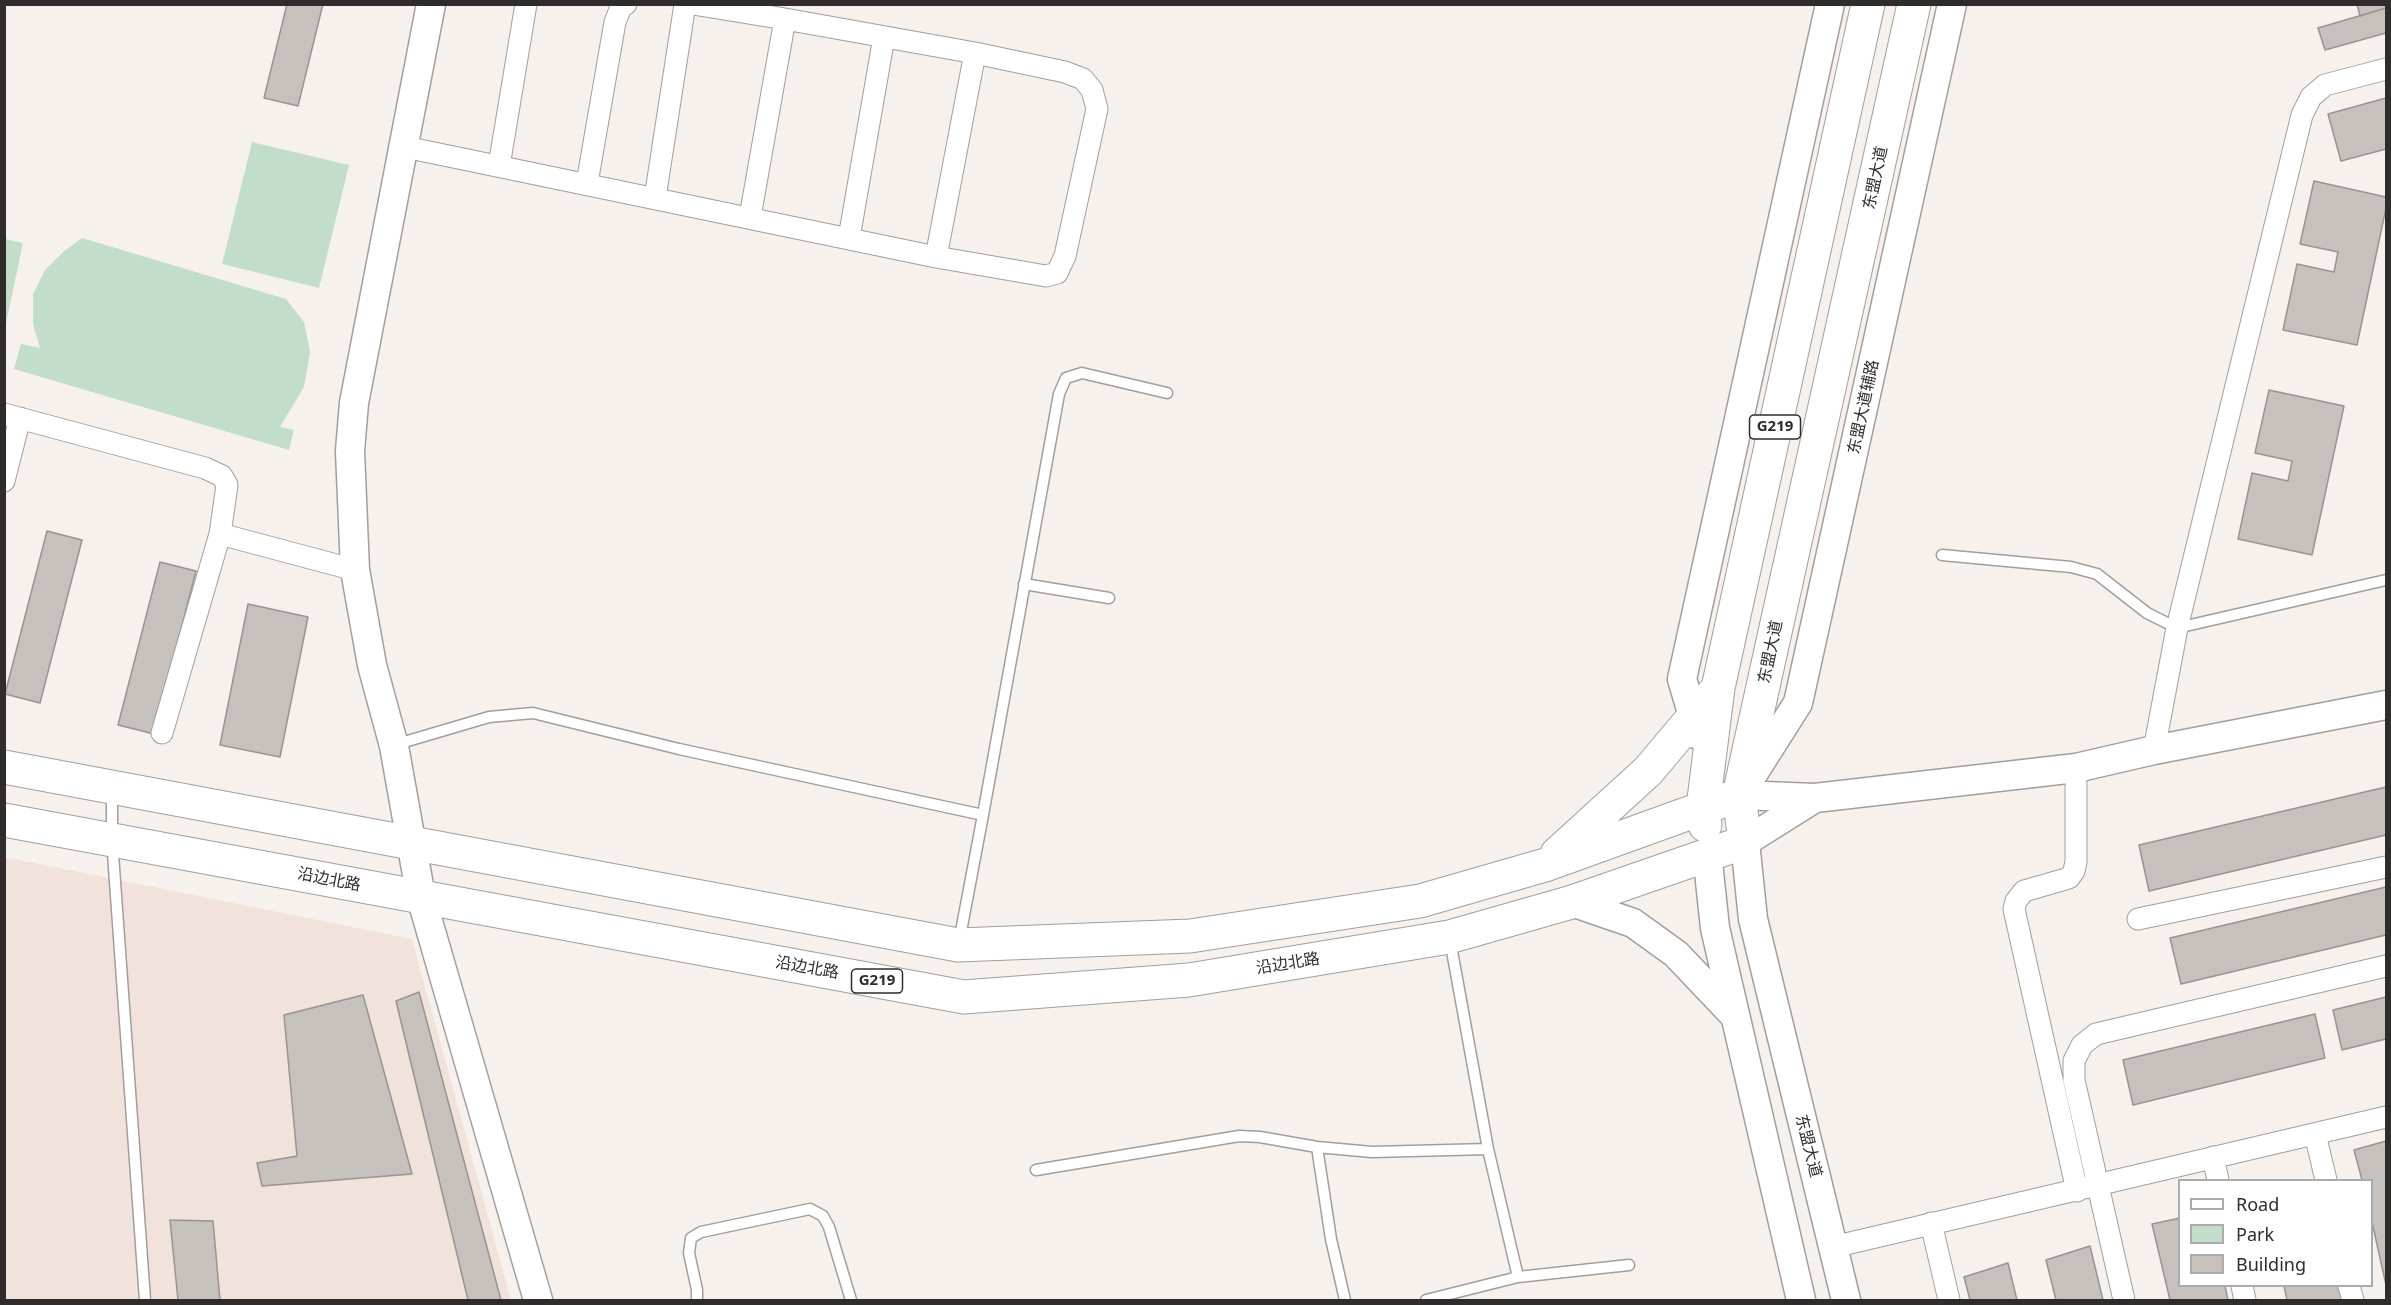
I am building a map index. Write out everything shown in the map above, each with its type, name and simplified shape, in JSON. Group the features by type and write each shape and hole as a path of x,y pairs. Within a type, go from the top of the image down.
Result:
{"highway":[{"name":"G219","path":"1707,853 1703,807 1718,687 1868,4"},
{"name":"东盟大道","path":"1744,842 1739,795 1914,4"},
{"path":"1545,865 1648,771 1718,687"},
{"path":"4,767 958,945 1190,936 1420,901 1545,865 1739,795"},
{"name":"沿边北路","path":"4,820 964,997 1189,980 1449,937 1572,902 1707,853 1744,842"}],"street":[{"path":"431,4 354,403 350,452 356,570 372,666 394,746 421,897 538,1300"},
{"path":"500,166 526,4"},
{"path":"587,183 615,22 621,7 626,4"},
{"path":"655,198 685,4"},
{"path":"405,147 936,257 1046,276 1057,273 1065,256 1097,109 1092,90 1083,79 1065,72 975,53 693,4"},
{"path":"1703,807 1693,716 1682,679 1830,4"},
{"name":"东盟大道辅路","path":"1739,795 1798,703 1953,4"},
{"path":"750,217 785,19"},
{"path":"849,238 884,37"},
{"path":"936,257 975,53"},
{"path":"2154,750 2177,627 2302,115 2311,97 2325,85 2386,69"},
{"path":"4,481 12,416 189,463 222,476 227,486 220,534 162,733"},
{"path":"220,534 356,570"},
{"path":"1739,795 1815,798 2076,768 2154,750 2386,705"},
{"path":"2076,768 2076,862 2074,871 2069,878 2024,891 2016,900 2014,909 2087,1188 2124,1300"},
{"path":"1744,842 1815,798"},
{"name":"东盟大道","path":"1744,842 1753,919 1846,1300"},
{"path":"1707,853 1715,928 1801,1300"},
{"path":"2138,919 2386,867"},
{"path":"1572,902 1634,923 1676,954 1735,1016"},
{"path":"2087,1188 2074,1080 2074,1061 2082,1045 2096,1034 2386,966"},
{"path":"1833,1247 2386,1117"},
{"path":"2315,1134 2326,1179"},
{"path":"2213,1157 2218,1179"},
{"path":"1931,1223 1948,1300"}],"lane":[{"path":"958,945 1059,394 1066,378 1082,373 1167,393"},
{"path":"1942,555 2071,567 2097,574 2148,613 2177,627 2386,579"},
{"path":"1024,584 1109,598"},
{"path":"394,746 489,717 533,713 679,749 983,815"},
{"path":"112,787 112,840 146,1300"},
{"path":"1449,937 1488,1149 1518,1277"},
{"path":"1036,1170 1239,1136 1372,1152 1488,1149"},
{"path":"1317,1147 1331,1239 1345,1300"},
{"path":"697,1300 689,1253 691,1238 701,1232 810,1209 823,1216 829,1227 851,1300"},
{"path":"1426,1300 1518,1277 1629,1265"}],"shaded area":[{"path":"4,857 412,939 511,1300 5,1300"}],"green space":[{"path":"252,142 349,165 319,288 222,264"},
{"path":"82,238 286,299 304,322 310,352 304,387 280,427 294,430 289,450 14,369 21,344 40,348 33,324 33,294 45,270 63,252"},
{"path":"4,239 23,243 5,328"}],"building":[{"path":"287,4 323,4 298,106 264,98"},
{"path":"2357,4 2386,4 2386,8 2360,16"},
{"path":"2386,8 2386,33 2325,50 2318,28"},
{"path":"2386,98 2386,149 2341,161 2328,114"},
{"path":"2314,181 2386,197 2386,208 2357,345 2283,330 2297,264 2334,272 2338,252 2300,244"},
{"path":"2269,390 2344,406 2312,555 2238,539 2252,473 2288,481 2292,461 2255,453"},
{"path":"47,531 82,540 40,703 5,694"},
{"path":"160,562 196,571 154,734 118,725"},
{"path":"248,604 308,617 280,757 220,745"},
{"path":"2386,787 2386,835 2149,891 2139,845"},
{"path":"2386,887 2386,935 2181,984 2170,938"},
{"path":"419,992 501,1300 468,1300 396,1001"},
{"path":"363,995 412,1174 262,1186 257,1163 297,1156 284,1015"},
{"path":"2386,997 2386,1039 2342,1050 2333,1010"},
{"path":"2315,1014 2325,1058 2133,1105 2123,1060"},
{"path":"2386,1141 2386,1285 2373,1226 2373,1179 2362,1179 2354,1150"},
{"path":"2178,1218 2178,1287 2225,1287 2228,1300 2170,1300 2152,1224"},
{"path":"170,1220 213,1221 220,1300 178,1300"},
{"path":"2090,1246 2103,1300 2056,1300 2046,1260"},
{"path":"2008,1263 2017,1300 1970,1300 1964,1277"},
{"path":"2284,1287 2342,1287 2346,1300 2287,1300"}]}
